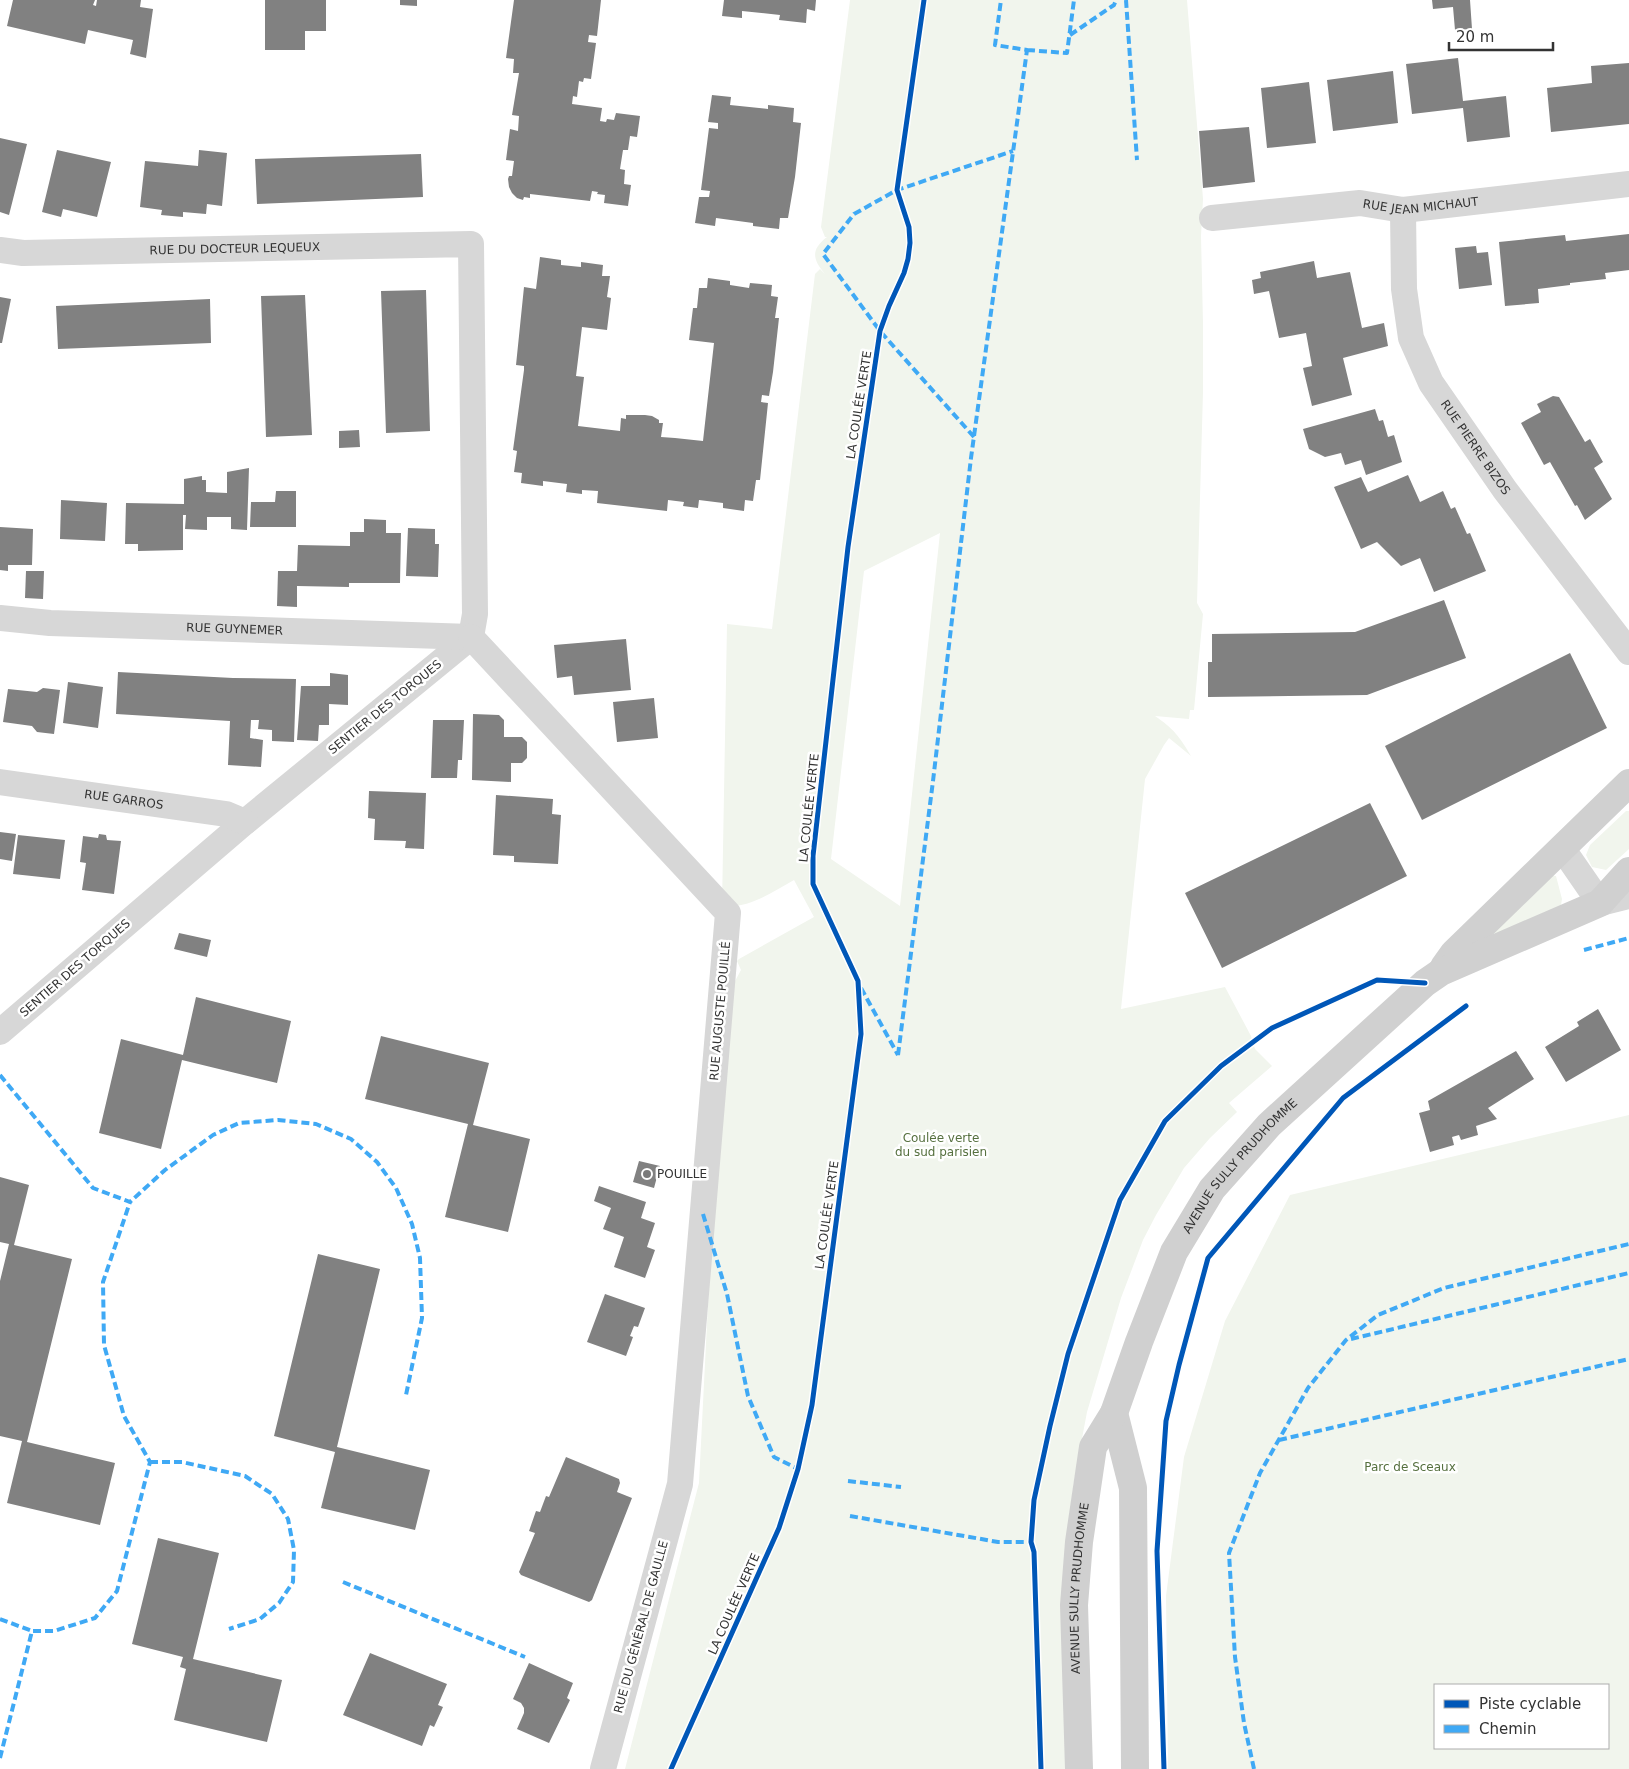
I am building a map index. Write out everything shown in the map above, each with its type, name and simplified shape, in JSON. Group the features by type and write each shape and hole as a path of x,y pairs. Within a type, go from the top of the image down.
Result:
{"main road":[{"path":"1441,972 1454,954 1627,787"},
{"path":"1441,972 1600,903 1629,871"},
{"name":"AVENUE SULLY PRUDHOMME","path":"1079,1769 1074,1605 1079,1542 1093,1447 1114,1413 1174,1252 1212,1189 1270,1125 1425,983 1441,972"},
{"path":"1114,1413 1133,1488 1135,1769"}],"street":[{"name":"RUE JEAN MICHAUT","path":"1212,218 1360,203 1403,210 1629,184"},
{"name":"RUE PIERRE BIZOS","path":"1403,210 1404,289 1411,338 1431,383 1505,490 1629,652"},
{"name":"RUE DU DOCTEUR LEQUEUX","path":"0,250 23,253 471,244 474,614 471,637"},
{"name":"RUE GUYNEMER","path":"0,618 50,623 471,637"},
{"name":"SENTIER DES TORQUES","path":"0,1032 245,822 471,637"},
{"name":"RUE AUGUSTE POUILLÉ","path":"471,637 728,913 680,1484"},
{"name":"RUE GARROS","path":"0,782 226,814 245,822"},
{"path":"1562,848 1600,903 1629,896"},
{"name":"RUE DU GÉNÉRAL DE GAULLE","path":"603,1769 680,1484"}],"green space":[{"name":"Coulée verte du sud parisien","path":"850,0 1187,0 1203,199 1201,236 1203,392 1197,603 1203,614 1194,710 1190,710 1189,719 1155,716 1176,733 1191,756 1169,738 1145,779 1121,1009 1225,987 1251,1036 1255,1049 1272,1066 1229,1103 1237,1112 1210,1138 1184,1168 1156,1215 1143,1240 1121,1298 1087,1412 1074,1481 1067,1533 1067,1769 625,1769 699,1483 722,1025 734,983 741,970 737,961 814,917 794,880 751,902 742,905 722,906 727,624 772,629 815,274 820,269 825,274 818,264 815,255 818,246 827,237 825,237 821,227","holes":["940,533 900,906 831,859 864,571"]},
{"path":"1626,811 1629,811 1629,849 1606,870 1592,867 1586,855 1590,845"},
{"path":"1549,875 1556,876 1562,899 1561,905 1468,956"},
{"name":"Parc de Sceaux","path":"1629,1115 1629,1769 1168,1769 1166,1596 1184,1457 1225,1321 1290,1195"}],"building":[{"path":"13,0 95,0 93,5 96,6 97,0 141,0 140,7 153,9 146,58 130,54 133,40 88,30 85,44 7,26"},
{"path":"265,0 326,0 326,31 305,31 305,50 265,50"},
{"path":"400,0 417,0 417,6 400,5"},
{"path":"514,0 601,0 597,36 589,35 588,42 596,43 591,79 584,78 583,82 579,81 577,97 573,96 572,104 602,108 600,121 614,120 616,113 640,116 637,137 630,136 628,150 623,150 620,169 625,170 624,184 631,185 628,206 604,203 605,195 592,191 590,201 530,194 530,198 524,197 523,200 517,198 512,193 508,179 509,176 512,176 514,161 506,160 510,129 518,131 519,116 512,115 519,73 513,73 514,59 506,58"},
{"path":"724,0 816,0 815,11 807,9 806,23 779,20 780,15 742,11 742,18 722,16"},
{"path":"1432,0 1470,0 1472,29 1455,30 1453,7 1433,9"},
{"path":"1458,58 1463,101 1506,96 1510,137 1467,142 1463,108 1412,114 1406,64"},
{"path":"1629,63 1629,124 1551,132 1547,88 1592,83 1591,66"},
{"path":"1393,71 1398,123 1333,131 1327,80"},
{"path":"1309,82 1316,143 1267,148 1261,88"},
{"path":"712,95 731,97 730,105 768,109 768,105 794,108 793,122 801,123 795,177 788,218 780,218 779,229 753,226 753,223 716,218 715,226 695,223 699,197 709,197 710,191 701,190 709,128 718,129 718,123 708,122"},
{"path":"1249,127 1255,182 1203,188 1199,131"},
{"path":"0,138 27,144 9,215 0,212"},
{"path":"57,150 111,162 97,217 63,209 61,217 42,212"},
{"path":"199,150 227,153 222,206 207,204 206,214 183,212 183,217 161,215 162,210 140,207 145,161 198,166"},
{"path":"421,154 423,197 257,204 255,159"},
{"path":"1629,234 1629,270 1605,273 1606,279 1538,289 1539,303 1505,306 1499,242 1565,235 1566,241"},
{"path":"1476,246 1477,253 1488,252 1492,285 1459,289 1455,248"},
{"path":"540,257 561,260 561,265 581,267 581,262 603,265 602,276 610,276 607,297 611,298 607,330 582,327 576,376 584,377 578,426 620,431 621,418 626,419 626,415 645,415 652,416 659,420 659,423 663,423 661,437 703,441 714,343 689,340 693,308 697,308 699,288 707,288 708,278 730,281 730,285 749,288 750,283 772,285 771,296 778,297 775,318 779,318 769,396 762,395 761,402 768,403 760,480 756,480 753,501 745,500 744,511 723,508 723,503 699,500 698,508 683,506 684,502 668,500 667,511 597,503 598,491 582,490 582,494 566,492 567,484 543,481 543,486 521,483 522,473 514,472 517,451 513,450 524,366 516,365 524,287 536,289"},
{"path":"1314,261 1317,278 1350,272 1362,328 1384,323 1388,346 1343,358 1352,395 1312,406 1303,368 1312,366 1306,333 1279,338 1269,291 1254,294 1252,280 1261,278 1260,272"},
{"path":"426,290 430,431 386,433 381,291"},
{"path":"305,295 312,435 266,437 261,296"},
{"path":"0,297 11,299 2,343 0,343"},
{"path":"210,299 211,343 58,349 56,306"},
{"path":"1553,396 1559,397 1585,442 1590,439 1603,462 1594,468 1612,499 1585,520 1550,462 1544,465 1521,423 1541,412 1537,404"},
{"path":"1375,409 1379,421 1383,420 1388,437 1394,435 1402,462 1366,475 1361,460 1345,465 1341,453 1325,457 1309,449 1303,429"},
{"path":"359,430 360,447 339,448 339,431"},
{"path":"249,468 247,530 231,529 231,517 207,517 207,530 185,529 186,515 183,515 183,550 138,551 138,544 125,544 126,503 184,504 184,479 202,476 202,480 206,480 206,492 227,493 227,472"},
{"path":"1408,475 1420,502 1443,491 1451,509 1455,507 1467,534 1470,533 1486,571 1434,592 1420,558 1401,566 1377,542 1361,549 1334,487 1361,477 1368,492"},
{"path":"276,491 296,491 296,527 250,527 251,502 275,502"},
{"path":"61,500 107,503 105,541 60,539"},
{"path":"364,519 386,520 386,533 401,533 400,583 349,583 349,587 297,586 297,607 277,606 278,571 297,571 298,545 350,546 350,532 364,532"},
{"path":"0,527 33,529 32,565 8,565 8,571 0,570"},
{"path":"408,528 435,529 435,544 439,544 438,577 406,576"},
{"path":"26,571 44,571 43,599 25,598"},
{"path":"1444,600 1466,658 1367,695 1208,697 1208,662 1212,662 1212,634 1355,632"},
{"path":"626,639 631,690 574,695 572,676 557,678 554,645"},
{"path":"1570,653 1607,728 1422,820 1385,746"},
{"path":"118,672 296,679 294,742 272,741 272,730 258,729 259,720 251,720 250,738 263,740 261,767 228,765 230,721 116,714"},
{"path":"330,673 348,675 348,705 329,704 329,725 319,725 318,741 297,740 301,686 330,686"},
{"path":"68,682 103,687 98,728 63,723"},
{"path":"43,688 60,690 54,734 37,732 32,726 3,722 8,689 37,692"},
{"path":"654,698 658,738 617,742 613,702"},
{"path":"473,714 499,715 504,720 504,737 522,737 527,742 527,758 522,763 511,763 511,782 472,780"},
{"path":"433,720 464,720 462,760 458,760 457,778 431,778"},
{"path":"369,791 426,793 424,849 405,848 406,841 374,840 375,819 368,818"},
{"path":"496,795 553,799 552,814 561,815 558,864 514,862 514,856 493,855"},
{"path":"1370,803 1407,876 1222,968 1185,893"},
{"path":"0,832 16,834 12,861 0,859"},
{"path":"99,834 106,835 107,840 121,841 114,894 82,890 86,863 80,862 83,836 98,838"},
{"path":"18,835 65,840 60,879 13,874"},
{"path":"179,933 211,940 207,957 174,949"},
{"path":"196,997 291,1021 277,1083 182,1060 161,1149 99,1133 121,1039 183,1055"},
{"path":"1598,1009 1621,1050 1566,1082 1545,1047 1579,1026 1577,1022"},
{"path":"381,1036 489,1063 473,1125 530,1139 508,1232 445,1217 468,1124 365,1099"},
{"path":"1516,1051 1534,1079 1488,1108 1497,1119 1476,1126 1478,1135 1461,1140 1459,1135 1452,1137 1454,1145 1430,1152 1419,1113 1430,1110 1428,1101"},
{"name":"POUILLE","path":"639,1161 660,1166 654,1188 633,1182"},
{"path":"0,1177 29,1185 14,1245 72,1259 27,1442 115,1463 100,1525 7,1503 22,1441 0,1436 0,1281 9,1244 0,1242"},
{"path":"599,1186 646,1202 641,1218 655,1223 647,1247 655,1250 645,1278 614,1267 624,1237 603,1229 611,1208 594,1201"},
{"path":"318,1254 380,1269 337,1447 430,1470 415,1530 321,1508 335,1452 274,1436"},
{"path":"605,1294 645,1308 638,1327 634,1326 630,1336 633,1337 626,1356 587,1342"},
{"path":"566,1457 619,1479 620,1483 617,1492 632,1498 592,1600 589,1602 521,1575 519,1572 535,1533 529,1531 536,1511 540,1512 546,1496 549,1497"},
{"path":"158,1538 219,1553 193,1659 282,1680 267,1742 174,1720 186,1669 180,1667 183,1657 132,1644"},
{"path":"370,1653 447,1684 438,1705 443,1707 434,1727 430,1725 422,1746 343,1715"},
{"path":"529,1663 573,1683 567,1698 570,1700 549,1743 517,1729 524,1713 524,1708 521,1703 513,1699"}],"marked path":[{"path":"898,1055 971,458 1027,50 995,45 1001,0"},
{"path":"1027,50 1067,53 1074,0"},
{"path":"1070,35 1114,5 1116,0"},
{"path":"1126,0 1137,160"},
{"path":"974,437 880,331 823,254 854,214 897,190 1013,151"},
{"path":"1584,950 1629,938"},
{"path":"861,988 898,1055"},
{"path":"0,1075 93,1188 130,1202 165,1170 213,1135 239,1123 278,1120 316,1124 351,1139 377,1162 396,1188 412,1224 420,1258 422,1318 406,1395"},
{"path":"0,1758 32,1631 54,1631 95,1618 117,1591 150,1462 124,1416 104,1345 103,1282 130,1202"},
{"path":"703,1214 727,1294 748,1396 774,1457 798,1469"},
{"path":"1254,1769 1244,1723 1235,1657 1229,1553 1260,1473 1308,1388 1346,1340 1378,1315 1444,1288 1629,1244"},
{"path":"1351,1339 1629,1273"},
{"path":"1279,1440 1629,1359"},
{"path":"150,1462 182,1462 245,1476 272,1494 288,1519 294,1550 293,1582 279,1603 260,1619 229,1629"},
{"path":"848,1481 901,1487"},
{"path":"850,1516 998,1542 1031,1542"},
{"path":"343,1582 525,1657"},
{"path":"0,1619 32,1631"}],"cycle path":[{"name":"LA COULÉE VERTE","path":"671,1769 779,1528 798,1469 812,1405 861,1034 858,981 813,884 813,856 848,547 880,331 908,259 909,227 897,190 924,0"},
{"path":"1041,1769 1034,1552 1031,1542 1034,1500 1068,1354 1120,1200 1165,1121 1221,1066 1272,1028 1377,980 1425,983"},
{"path":"1164,1769 1157,1551 1166,1421 1208,1258 1343,1098 1466,1006"}],"place":[{"name":"POUILLE","path":"647,1174"}]}
